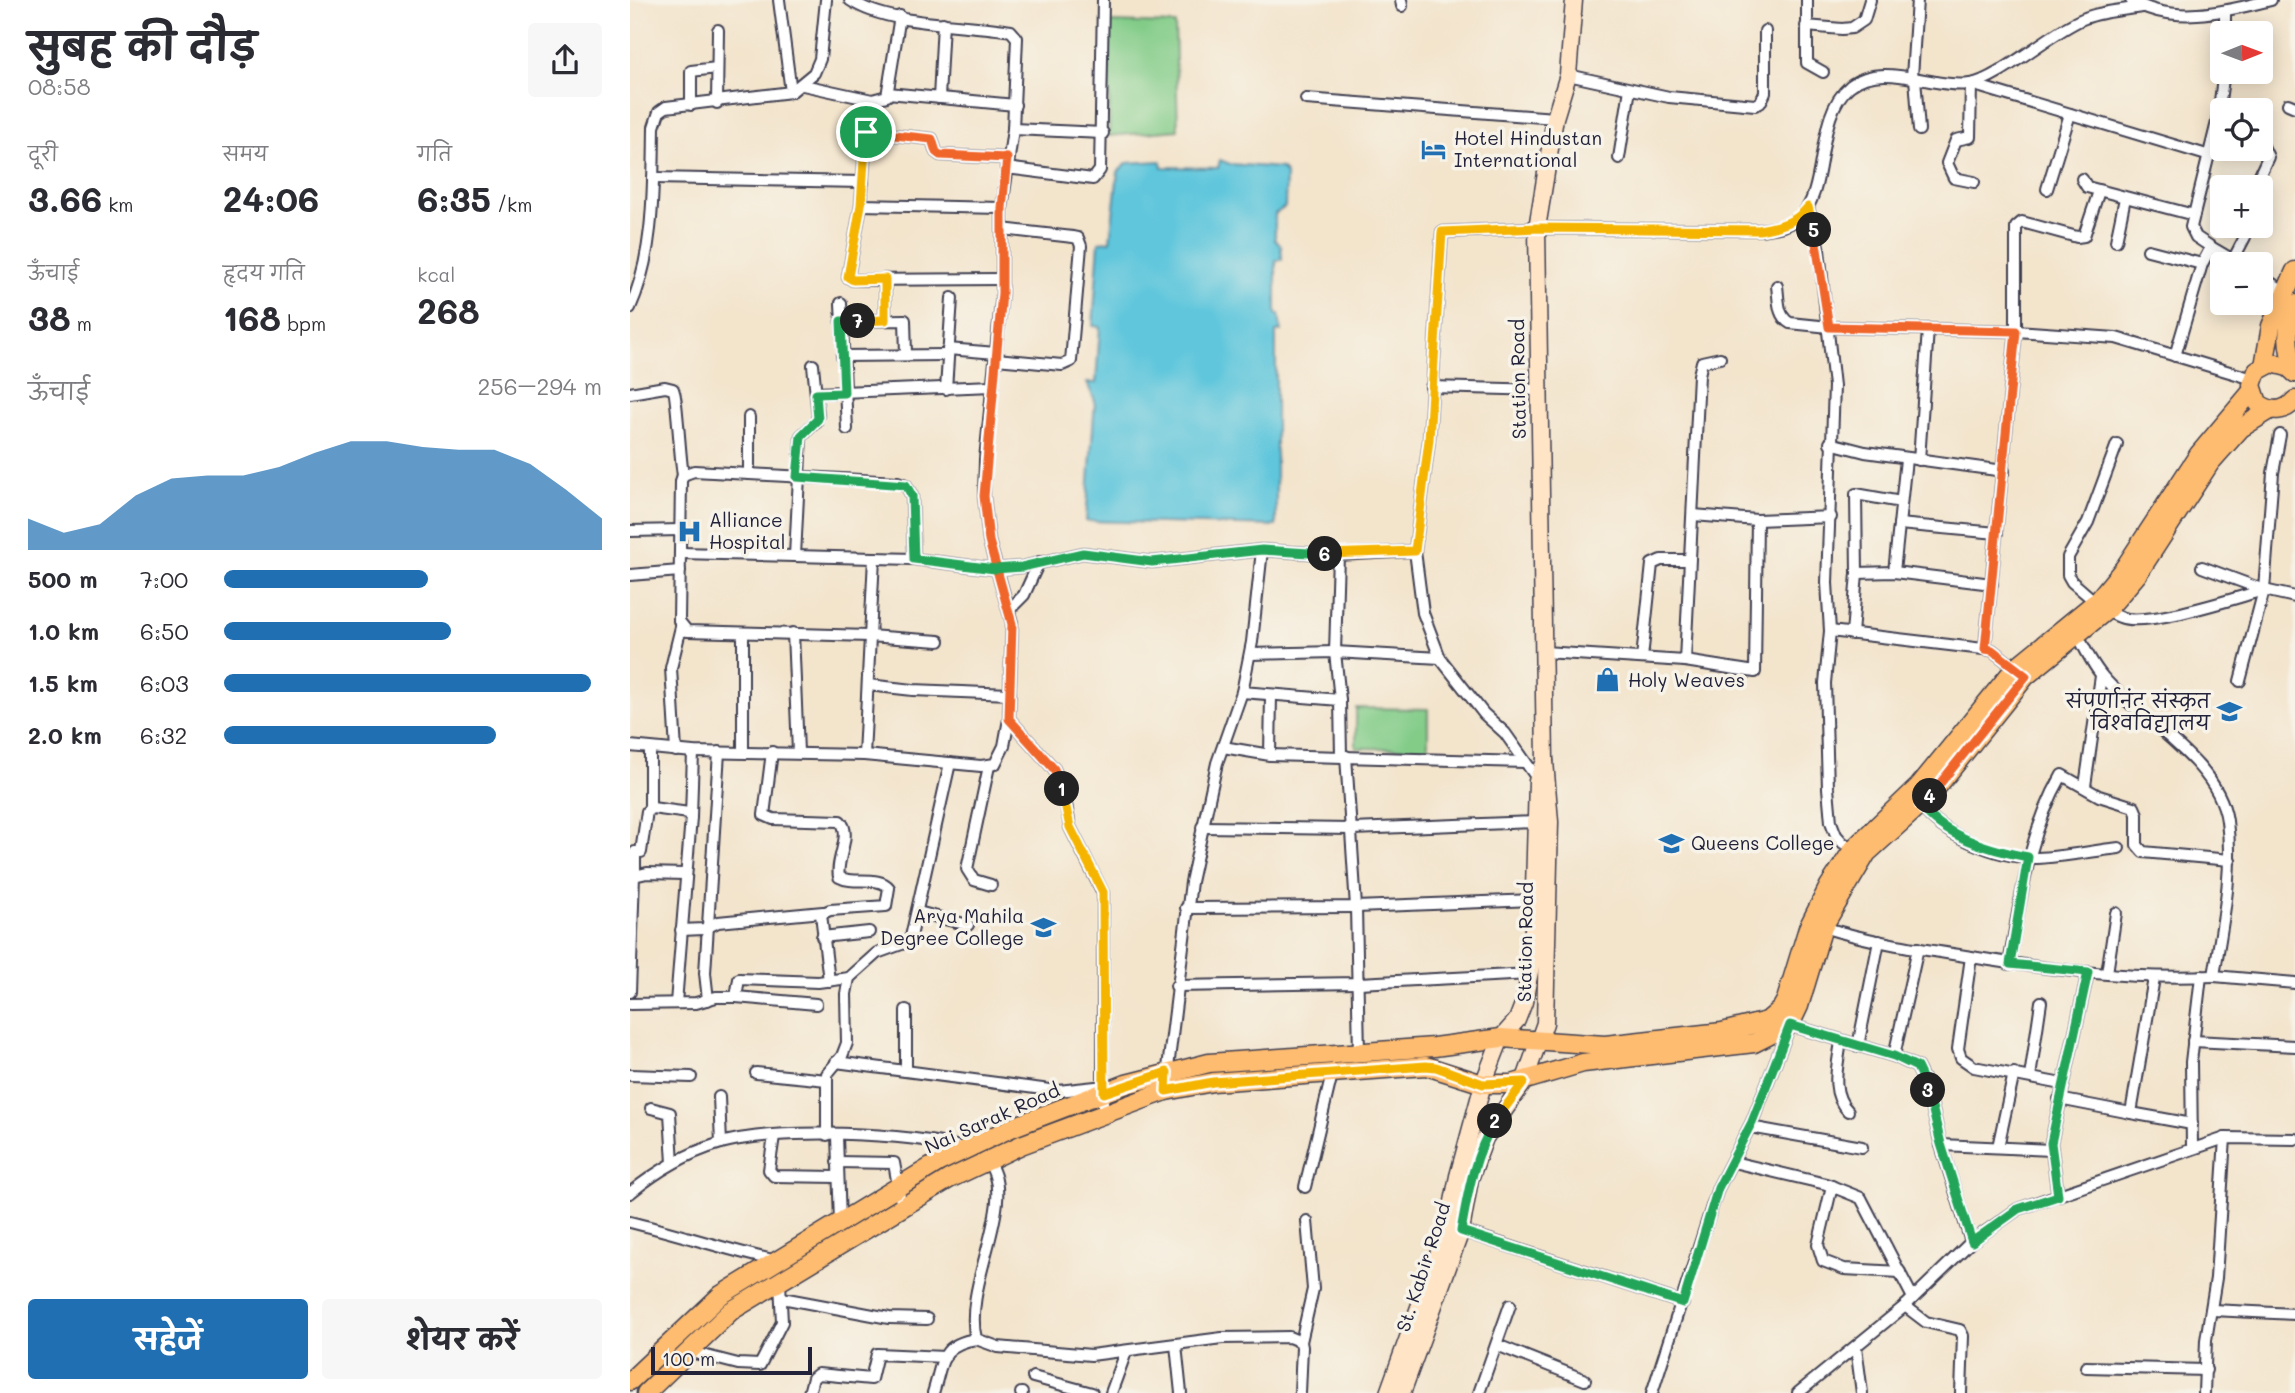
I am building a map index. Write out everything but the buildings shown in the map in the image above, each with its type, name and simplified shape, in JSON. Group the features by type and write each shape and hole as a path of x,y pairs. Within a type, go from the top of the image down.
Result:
{"main road":[{"path":"2295,271 2287,329 2287,344 2295,373"},
{"path":"1483,1084 1524,1082 1583,1063 1754,1043 1790,1025 1799,1006 1823,927 1867,853 1921,805 2021,672 2075,630 2137,575 2197,483 2217,444 2236,421 2256,378 2271,326 2290,298"},
{"path":"2256,378 2280,363 2295,373"},
{"path":"2256,378 2258,403 2270,410"},
{"path":"2236,421 2270,410 2284,409 2294,401"},
{"name":"Nai Sarak Road","path":"630,1381 721,1295 780,1262 899,1186 967,1149 1104,1089 1209,1063 1434,1047 1501,1038 1605,1045 1722,1032 1767,1021 1781,1009 1786,1000 1808,928 1829,886 1854,848 1919,786 2021,672"},
{"name":"Nai Sarak Road","path":"646,1393 731,1311 781,1290 949,1179 1043,1136 1103,1113 1166,1091 1213,1082 1426,1066 1483,1084"},
{"path":"1036,1118 1043,1136"}],"street":[{"path":"779,0 792,92"},
{"path":"630,308 638,291 648,247 654,127 659,112 666,107 792,92 803,85 820,59 827,0"},
{"path":"630,746 693,752 864,755 989,766 1000,759 1009,719 1009,610 995,569 984,496 1002,278 1002,208 1015,105 1015,34 992,28 900,16 850,0"},
{"path":"866,132 932,139 936,152 940,155 1007,163 1093,179 1100,170 1103,133 1103,0"},
{"name":"Station Road","path":"1483,1084 1501,1038 1521,1012 1530,974 1537,822 1545,761 1537,228 1555,118 1568,75 1574,0"},
{"path":"1807,0 1807,63 1823,72"},
{"path":"1806,26 1852,28 1864,20 1870,0"},
{"path":"1917,0 1913,77 1919,130"},
{"path":"2131,0 2142,7 2165,14 2225,11 2271,0"},
{"path":"1971,84 2086,18 2142,7"},
{"path":"2225,11 2225,21"},
{"path":"803,85 872,100 882,99 888,93 900,16"},
{"path":"939,97 943,23"},
{"path":"717,103 718,30"},
{"path":"1568,75 1700,102 1736,105 1760,103 1765,93 1765,31"},
{"path":"691,106 691,71 717,68"},
{"path":"1854,848 1843,843 1831,822 1825,721 1830,631 1827,583 1834,386 1819,250 1808,207 1829,122 1837,102 1858,81 1872,77 1913,77 1971,84 2210,156 2194,215 2193,233 2220,252"},
{"path":"1971,84 1970,137 1956,140 1947,163 1954,178 1975,182"},
{"path":"1619,158 1630,89"},
{"path":"888,93 1015,105"},
{"path":"1306,99 1555,118"},
{"path":"872,100 867,105 861,205 848,277 853,280 1002,278"},
{"path":"2047,189 2070,114"},
{"path":"1013,129 1103,133"},
{"path":"653,178 863,182"},
{"path":"2082,179 2087,187 2099,191 2194,215"},
{"path":"1985,649 2016,331 2016,227 2022,222 2077,237 2084,236 2099,191"},
{"path":"2116,241 2125,198"},
{"path":"861,205 1002,208"},
{"path":"1543,782 1440,658 1423,613 1415,551 1429,440 1442,232 1537,228 1759,230 1790,223 1808,207"},
{"path":"842,356 947,352 1062,365 1071,361 1081,246 1073,237 1002,229"},
{"path":"2175,356 2202,264 2211,247"},
{"path":"2148,250 2202,264"},
{"path":"630,274 638,291"},
{"path":"885,279 885,320"},
{"path":"1777,286 1784,320 1829,327 2016,331 2116,338 2256,378"},
{"path":"2273,286 2290,298"},
{"path":"946,389 952,298"},
{"path":"841,303 847,429"},
{"path":"841,321 906,321 906,354"},
{"path":"1919,460 1928,329"},
{"path":"1685,661 1700,366 1705,360 1720,358"},
{"path":"795,556 801,436 818,419 813,365"},
{"path":"816,394 993,386"},
{"path":"630,393 665,387 673,389 677,394 676,416 683,475 681,627 671,675 676,751"},
{"path":"1431,387 1539,390"},
{"path":"749,417 749,474"},
{"path":"2240,681 2264,590 2273,473 2280,435"},
{"path":"1830,443 1906,458 2004,471"},
{"path":"2117,444 2088,522 2068,557 2068,575 2072,582 2118,617 2146,619 2264,590"},
{"path":"1894,572 1906,458"},
{"path":"683,475 694,471 906,485 912,496 914,559"},
{"path":"1852,634 1857,573 1856,494 1901,502"},
{"path":"1692,514 1757,520 1831,517"},
{"path":"1544,652 1685,661 1755,672 1757,520"},
{"path":"1899,524 1997,533"},
{"path":"630,531 681,530"},
{"path":"680,553 914,559 995,569 1083,553 1152,562 1175,562 1262,550 1338,555 1415,551"},
{"path":"1166,1091 1175,986 1186,908 1202,827 1223,747 1242,692 1250,654 1262,550"},
{"path":"1338,555 1335,652 1352,829 1359,983 1359,1053"},
{"path":"864,755 874,558"},
{"path":"1642,658 1652,564 1661,559 1689,560"},
{"path":"1009,610 1024,595 1039,562"},
{"path":"2202,566 2264,590 2295,597"},
{"path":"630,575 680,571"},
{"path":"1857,573 1894,572 1992,584"},
{"path":"681,627 693,633 793,633 939,641"},
{"path":"2075,630 2101,676 2204,774 2227,818 2230,860 2214,976"},
{"path":"1830,631 1992,650 2021,672"},
{"path":"743,633 743,752"},
{"path":"793,633 798,752"},
{"path":"1250,654 1335,652 1440,658"},
{"path":"2085,786 2101,676"},
{"path":"868,685 913,691 1010,694"},
{"path":"1242,692 1340,700"},
{"path":"1270,755 1271,695"},
{"path":"1009,719 1054,769 1064,793 1070,827 1103,892 1103,1113"},
{"path":"1223,747 1270,755 1525,762"},
{"path":"630,992 635,873 632,852 641,852 646,816 650,809 650,750"},
{"path":"676,1003 684,874 691,823 693,752"},
{"path":"708,1000 705,973 719,752"},
{"path":"681,930 707,928 714,923 886,906 889,901 888,885 839,877 837,868 845,832 840,821 773,819 764,815 772,752"},
{"path":"736,997 739,979 829,981 849,978 877,953 910,941 950,763"},
{"path":"989,766 967,869 970,878 991,885"},
{"path":"2010,964 2028,857 2048,798 2062,775 2099,796 2134,807 2137,814 2139,850 2147,853 2230,860"},
{"name":"Station Road","path":"1524,1082 1545,1023 1543,782"},
{"path":"1921,805 1931,820 1975,842 2028,857 2119,848"},
{"path":"650,809 689,813 691,823"},
{"path":"1202,827 1352,829 1537,822"},
{"path":"691,823 714,827"},
{"path":"635,873 684,874"},
{"path":"1186,908 1356,907 1534,900"},
{"path":"823,912 820,918 829,981"},
{"path":"918,912 968,925"},
{"path":"2107,973 2116,913"},
{"path":"1823,927 1879,941 2010,964 2154,978 2214,976 2295,983"},
{"path":"822,937 869,932"},
{"path":"1858,1046 1879,941"},
{"path":"1894,1056 1918,948"},
{"path":"1971,957 1958,1049 1961,1058 1974,1067 2062,1084"},
{"path":"2058,1196 2052,1150 2062,1084 2088,972"},
{"path":"1175,986 1359,983 1530,974"},
{"path":"2192,1147 2193,1041 2200,976"},
{"path":"840,1222 837,1162 827,1080 828,1069 842,1056 847,1043 846,994 849,978"},
{"path":"2131,1113 2154,978"},
{"path":"630,1004 736,997 816,1004"},
{"path":"2030,1077 2042,1002"},
{"path":"906,1010 906,1071"},
{"path":"1663,1393 1653,1389 1718,1188 1750,1126 1790,1025 1894,1056 1917,1067 1923,1078 1972,1242"},
{"path":"1841,1041 1835,1086 1837,1097 1848,1111"},
{"path":"2193,1041 2295,1046"},
{"path":"836,1062 1058,1091 1104,1089"},
{"path":"757,1073 827,1080"},
{"path":"1998,1147 2014,1073"},
{"path":"1305,1186 1332,1074"},
{"path":"630,1075 691,1077"},
{"name":"St. Kabir Road","path":"1402,1393 1485,1138 1524,1082"},
{"name":"St. Kabir Road","path":"1388,1393 1455,1229 1466,1149 1483,1084"},
{"path":"719,1097 721,1143"},
{"path":"2059,1100 2192,1124"},
{"path":"651,1108 670,1113 673,1163"},
{"path":"1750,1126 1863,1147"},
{"path":"774,1136 769,1170 774,1176 837,1177"},
{"path":"630,1193 652,1175 673,1163 721,1143 774,1136 926,1138 967,1149"},
{"path":"2204,1393 2206,1340 2212,1310 2225,1138"},
{"path":"1798,1393 1909,1302 1972,1242 2018,1209 2192,1147 2225,1138 2295,1139"},
{"path":"1941,1144 2052,1150"},
{"path":"976,1339 972,1314 979,1272 999,1201 996,1176 987,1161"},
{"path":"837,1162 894,1163 902,1208"},
{"path":"1733,1162 1832,1185 1849,1192 1868,1206 1900,1272 1909,1302 1926,1322 1960,1330 1963,1336 1961,1393"},
{"path":"1832,1185 1818,1245 1823,1261 1844,1269 1900,1272"},
{"path":"1300,1393 1301,1342 1312,1289 1307,1221"},
{"path":"630,1222 678,1233 727,1251 780,1262"},
{"path":"1455,1229 1683,1303"},
{"path":"691,1352 738,1364 760,1365 782,1322 781,1290 889,1318 927,1319"},
{"path":"1479,1393 1510,1305"},
{"path":"2212,1310 2295,1314"},
{"path":"933,1393 945,1357 954,1343 976,1339 998,1348 1091,1355 1222,1338 1289,1337 1301,1342"},
{"path":"1176,1345 1181,1393"},
{"path":"1497,1345 1585,1380"},
{"path":"1856,1347 1862,1393"},
{"path":"1111,1393 1126,1352"},
{"path":"809,1393 813,1378 818,1374 871,1379 877,1354 945,1357"},
{"path":"2086,1367 2206,1370"},
{"path":"1033,1377 1092,1393"}],"green space":[{"path":"1110,22 1175,24 1178,130 1109,136"},
{"path":"1356,708 1428,709 1428,749 1356,748"}],"water":[{"path":"1220,160 1230,164 1281,168 1286,174 1285,207 1275,214 1275,240 1281,245 1282,259 1276,261 1276,314 1279,314 1281,331 1276,332 1276,526 1086,521 1095,401 1087,383 1096,383 1100,327 1093,326 1099,242 1110,241 1118,172 1127,163 1161,161 1162,167 1218,168"}],"place":[{"name":"Hotel Hindustan International","path":"1434,149"},
{"name":"Alliance Hospital","path":"689,531"},
{"name":"Holy Weaves","path":"1608,680"},
{"name":"संपूर्णानंद संस्कृत विश्वविद्यालय","path":"2230,712"},
{"name":"Queens College","path":"1671,843"},
{"name":"Arya Mahila Degree College","path":"1044,927"}],"route":[{"path":"866,132 861,205 848,277 853,280 885,279 885,320 841,321 844,393 816,394 818,419 804,430 801,436 797,477 898,482 906,485 912,496 914,559 995,569 1022,567 1083,553 1152,562 1175,562 1262,550 1338,555 1415,551 1429,440 1442,232 1449,229 1759,230 1782,226 1797,219 1808,207 1819,250 1829,327 2016,331 1985,649 1992,650 2026,676 1921,805 1931,820 1975,842 1999,851 2028,857 2010,964 2088,972 2051,1143 2058,1196 2018,1209 1972,1242 1941,1144 1928,1089 1917,1067 1894,1056 1790,1025 1752,1122 1718,1188 1683,1303 1461,1231 1470,1179 1485,1138 1524,1082 1496,1086 1483,1084 1426,1066 1283,1079 1213,1082 1166,1091 1167,1072 1104,1093 1103,892 1070,827 1064,793 1054,769 1009,719 1012,624 1009,607 995,569 985,518 985,459 1002,293 1002,208 1007,158 940,155 936,152 932,139 866,132"}]}
